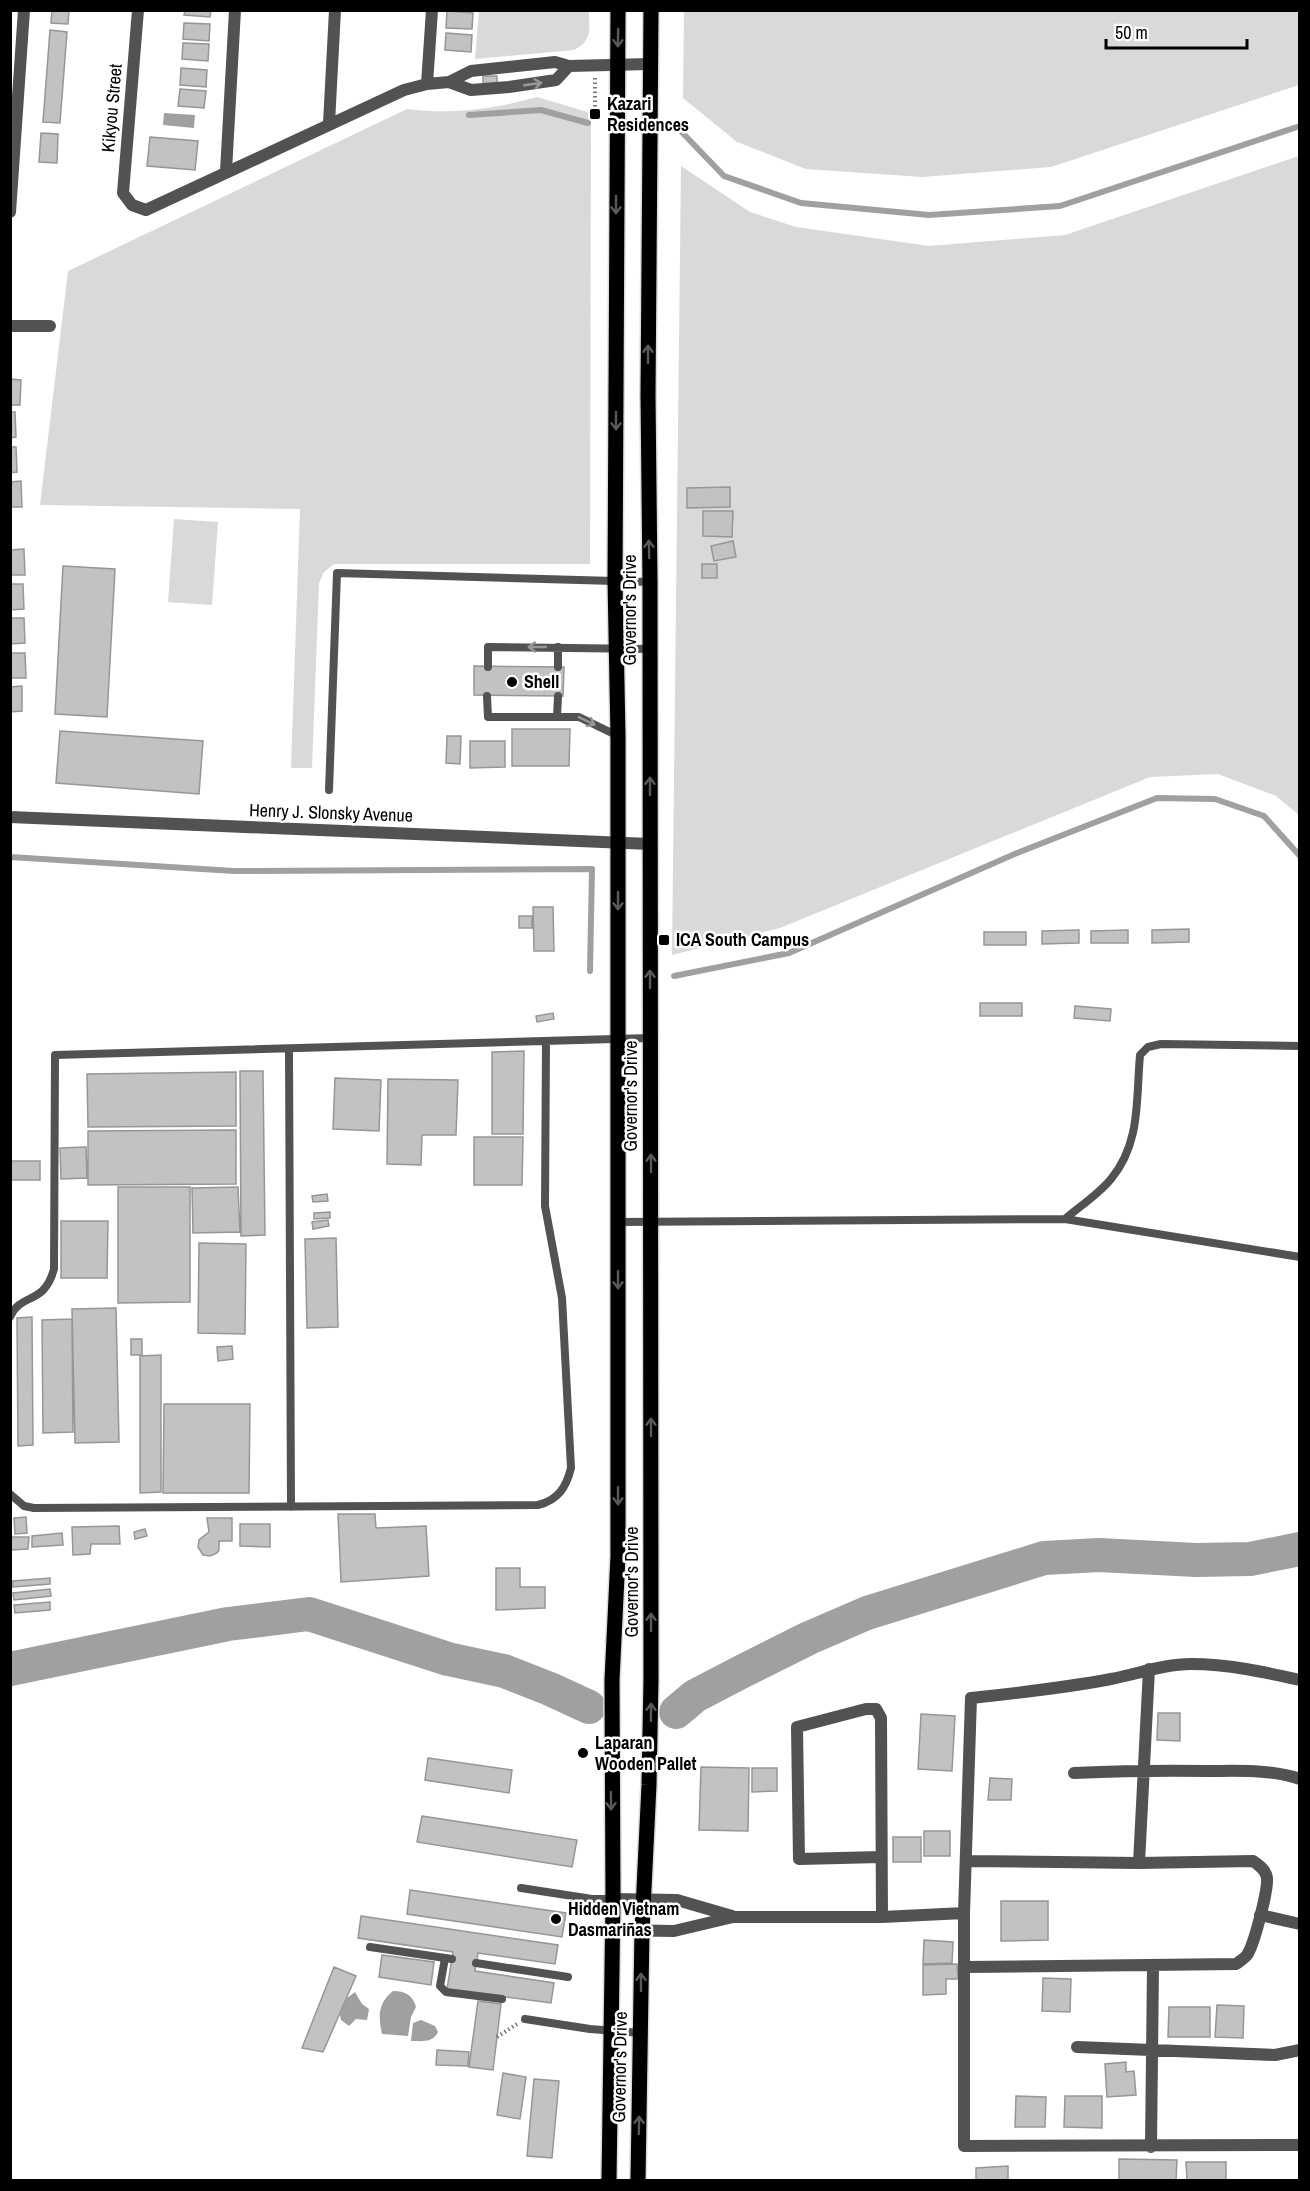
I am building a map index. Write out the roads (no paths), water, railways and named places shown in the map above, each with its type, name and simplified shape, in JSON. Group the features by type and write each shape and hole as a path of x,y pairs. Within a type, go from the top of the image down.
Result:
{"main road":[{"name":"Governor's Drive","path":"609,2181 613,1899 612,1680 618,1556 618,736 615,581 618,10"},
{"name":"Governor's Drive","path":"638,2181 642,1930 651,1743 648,396 651,10"}],"street":[{"path":"10,212 15,71 24,10"},
{"name":"Kikyou Street","path":"138,10 123,193 132,205 146,210 226,171"},
{"path":"236,10 226,171 404,90 427,84 449,82 471,70 555,62 569,66 650,64"},
{"path":"329,123 334,10"},
{"path":"427,84 432,10"},
{"path":"449,82 471,90 509,87 556,80 569,66"},
{"path":"10,326 50,326"},
{"name":"Henry J. Slonsky Avenue","path":"10,817 650,844"},
{"path":"1299,1680 1242,1668 1190,1664 1149,1669 1059,1689 971,1698 964,1913 964,2146 1299,2145"},
{"path":"1139,1863 1149,1669"},
{"path":"881,1857 799,1859 797,1727 866,1709 876,1709 881,1718 882,1917"},
{"path":"1074,1773 1144,1770 1244,1771 1299,1779"},
{"path":"965,1968 1236,1964 1250,1950 1267,1878 1262,1867 1253,1861 966,1862"},
{"path":"613,1899 677,1900 733,1917"},
{"path":"612,1930 674,1931 733,1917 882,1917 964,1913"},
{"path":"1260,1915 1299,1924"},
{"path":"1151,2146 1153,1966"},
{"path":"1077,2047 1275,2055 1299,2050"}],"lane":[{"path":"330,790 337,573 650,582"},
{"path":"488,667 488,647 650,649"},
{"path":"558,647 558,667"},
{"path":"488,696 488,717 579,717 618,736"},
{"path":"557,717 558,696"},
{"path":"10,1317 16,1306 42,1293 54,1269 55,1055 650,1038"},
{"path":"10,1494 24,1506 34,1508 538,1505 551,1502 561,1491 571,1468 562,1298 545,1206 546,1041"},
{"path":"1065,1219 1110,1180 1129,1152 1136,1119 1140,1055 1148,1047 1161,1044 1299,1046"},
{"path":"289,1049 291,1507"},
{"path":"618,1222 1065,1219 1299,1257"},
{"path":"521,1888 592,1899 613,1899"},
{"path":"370,1947 448,1959 440,1986 446,1992 502,2000"},
{"path":"476,1963 568,1977"},
{"path":"525,2019 590,2029 641,2033"}],"waterway":[{"path":"469,115 541,110 588,123"},
{"path":"675,125 724,176 801,203 929,215 1060,206 1300,126"},
{"path":"674,976 789,953 1017,853 1157,798 1215,799 1264,816 1300,856"},
{"path":"10,857 234,871 592,869 590,971"},
{"path":"676,1712 695,1696 743,1671 809,1638 867,1613 1044,1558 1099,1555 1196,1560 1250,1559 1300,1549"},
{"path":"10,1669 228,1624 309,1614 448,1659 504,1671 589,1707"}],"place":[{"name":"Kazari Residences","path":"595,114"},
{"name":"Shell","path":"512,682"},
{"name":"ICA South Campus","path":"664,940"},
{"name":"Laparan Wooden Pallet","path":"583,1753"},
{"name":"Hidden Vietnam Dasmariñas","path":"556,1919"}]}
